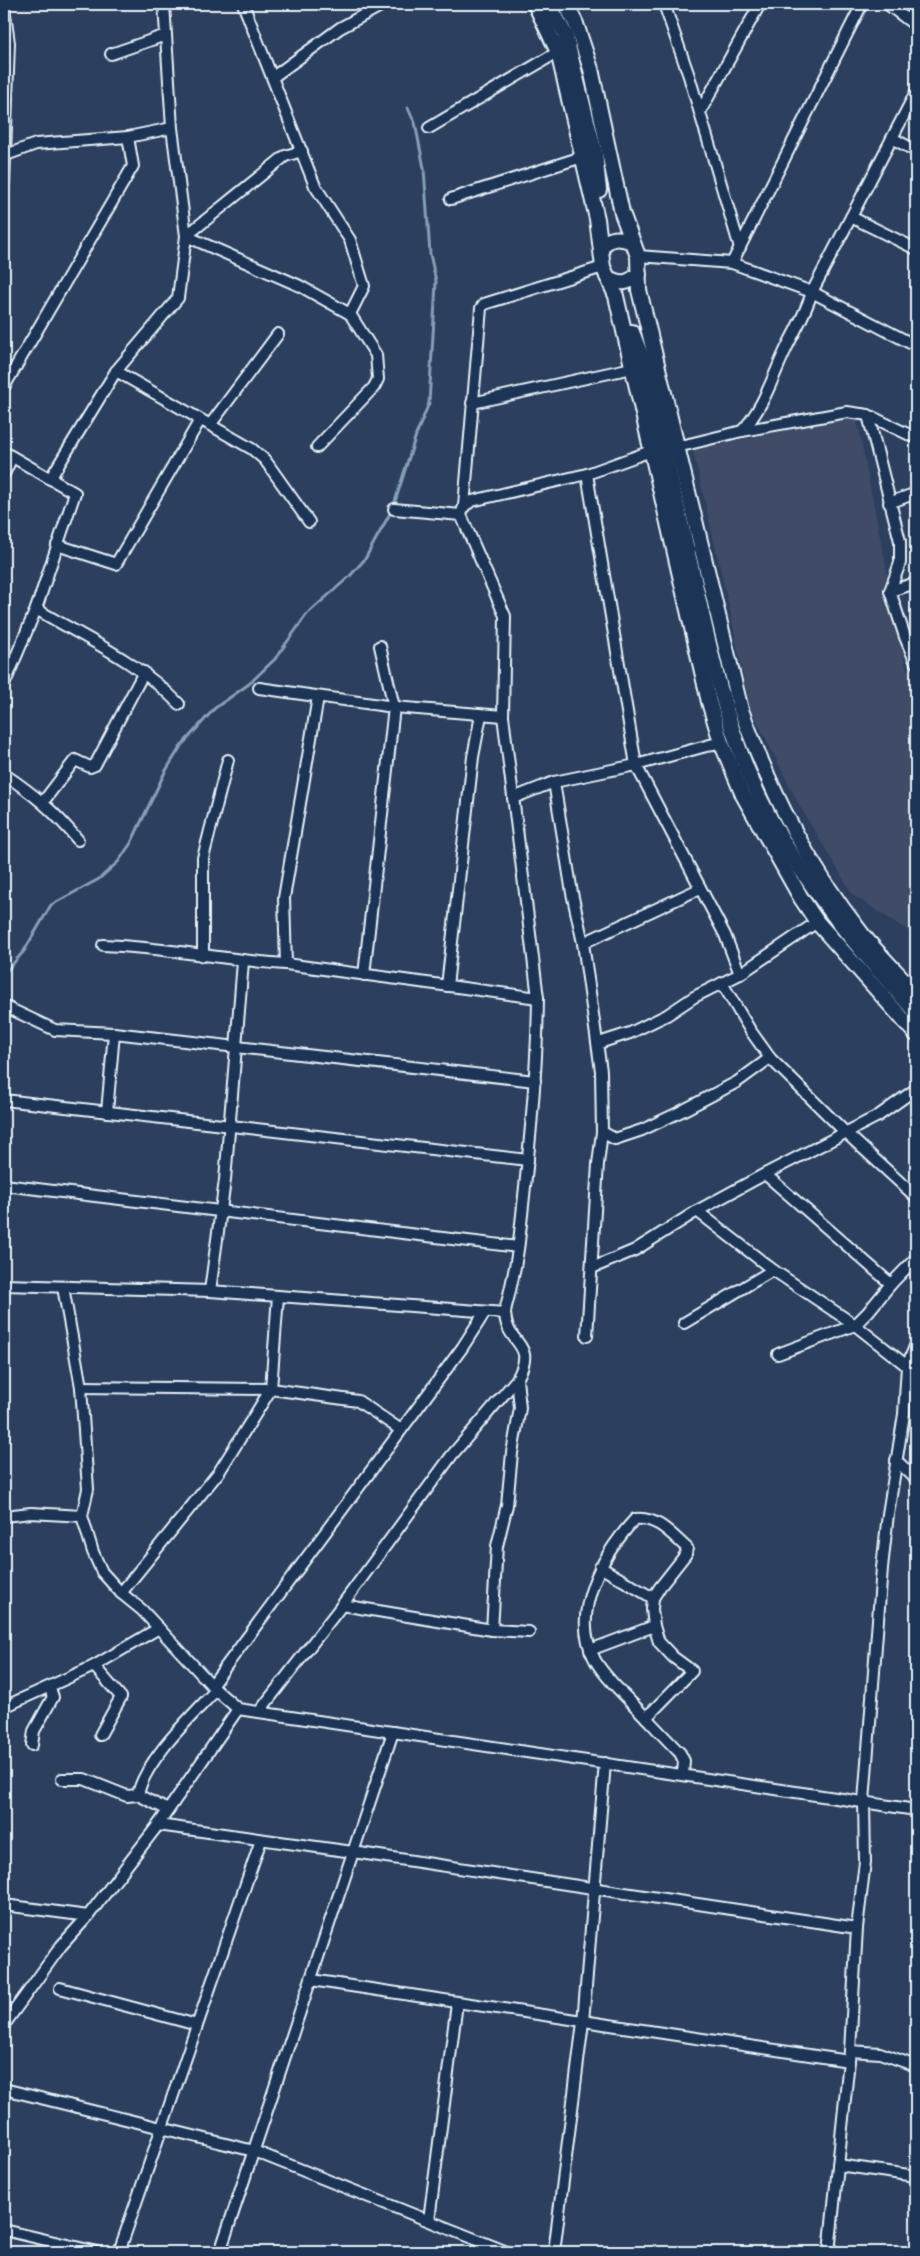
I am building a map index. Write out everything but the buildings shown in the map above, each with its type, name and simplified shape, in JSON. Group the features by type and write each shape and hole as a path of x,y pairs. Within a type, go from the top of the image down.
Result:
{"main road":[{"path":"535,4 558,52 588,155 603,167 610,199 622,213"},
{"path":"549,4 565,34 588,155 605,272 616,296 638,366 718,685 745,766 770,819 827,909 883,977 916,1012"},
{"path":"566,4 576,24 590,69 622,213 638,256 639,290 741,710 762,767 789,824 824,882 863,935 916,993"},
{"path":"601,249 609,240 618,238 632,242"},
{"path":"605,272 614,281 624,283 631,281 639,274"},
{"path":"639,290 636,301 644,342 638,366 651,451 720,742 743,795 769,845 817,922 916,1034"}],"street":[{"path":"50,479 116,372 178,298 186,236 172,128 164,4"},
{"path":"243,4 315,186 350,240 364,286 350,314"},
{"path":"273,77 340,28 384,4"},
{"path":"664,4 700,112 740,248"},
{"path":"700,112 760,4"},
{"path":"732,263 862,4"},
{"path":"887,4 916,26"},
{"path":"4,8 9,43 4,183"},
{"path":"111,54 166,35"},
{"path":"429,128 558,52"},
{"path":"742,431 761,407 783,355 807,310 812,292 916,92"},
{"path":"6,155 36,144 128,137 172,128"},
{"path":"4,387 133,166 128,137"},
{"path":"892,138 916,151"},
{"path":"186,236 285,156 302,151"},
{"path":"451,199 588,155"},
{"path":"852,217 916,249"},
{"path":"186,236 300,286 350,314 376,355 378,379 374,387 317,447"},
{"path":"638,256 732,263 812,292 916,346"},
{"path":"259,1712 342,1605 452,1454 517,1379 523,1368 526,1356 523,1348 513,1337 506,1314 518,1248 528,1160 538,998 503,716 505,616 462,511 481,308 484,304 605,272"},
{"path":"210,426 278,334"},
{"path":"472,403 638,366"},
{"path":"116,372 252,449 265,460 309,522"},
{"path":"677,447 742,431 847,412 868,416 916,438"},
{"path":"868,416 900,541 901,553 890,591 905,637 916,663"},
{"path":"58,545 116,564 200,420"},
{"path":"394,509 462,511 472,500 587,474 651,451"},
{"path":"4,474 8,454 75,493 36,609 4,685"},
{"path":"587,474 636,766 668,824 699,889 725,935 740,974"},
{"path":"889,503 916,493"},
{"path":"890,591 916,583"},
{"path":"36,609 144,672 179,704"},
{"path":"364,975 394,707 380,646"},
{"path":"43,802 74,760 90,767 95,765 144,672"},
{"path":"258,688 394,707 503,716"},
{"path":"286,964 284,898 318,697"},
{"path":"447,986 473,757 480,715"},
{"path":"513,798 554,782 636,766 720,742"},
{"path":"204,956 203,858 228,760"},
{"path":"4,774 43,802 58,816 78,840"},
{"path":"554,782 599,1043 603,1107 587,1336"},
{"path":"582,943 699,889"},
{"path":"599,1043 630,1033 667,1015 694,997 740,974 817,922"},
{"path":"103,946 140,946 244,962 286,964 538,998"},
{"path":"210,1291 230,1126 244,962"},
{"path":"722,983 750,1030 770,1058 844,1132 916,1197"},
{"path":"4,1006 55,1030 114,1033 534,1082"},
{"path":"107,1112 114,1033"},
{"path":"602,1132 615,1140 642,1130 737,1082 770,1058"},
{"path":"592,1268 635,1250 697,1211 844,1132 878,1116 916,1089"},
{"path":"4,1100 528,1160"},
{"path":"765,1174 890,1284"},
{"path":"4,1185 518,1248"},
{"path":"697,1211 773,1270 855,1325 916,1373"},
{"path":"778,1354 855,1325 890,1284 916,1258"},
{"path":"684,1323 773,1270"},
{"path":"4,1285 210,1291 506,1314"},
{"path":"63,1287 81,1387 88,1489 82,1516 102,1572 121,1593 142,1610 214,1688 238,1709 916,1810"},
{"path":"121,1593 219,1472 271,1389 278,1296"},
{"path":"138,1795 143,1776 214,1688 400,1430 462,1348 485,1312"},
{"path":"829,2252 849,2056 857,1928 865,1862 864,1801 882,1568 904,1414 908,1366 916,1344"},
{"path":"492,1630 497,1546 507,1505 512,1453 520,1408 517,1379"},
{"path":"81,1387 271,1389 358,1401 400,1430"},
{"path":"896,1460 916,1479"},
{"path":"4,1516 31,1513 82,1516"},
{"path":"646,1718 692,1671 659,1642 654,1626 653,1598 688,1551 687,1548 656,1522 649,1519 635,1519 616,1539 600,1567 588,1598 587,1622 590,1650 596,1662 612,1682 646,1718 680,1753 684,1761 684,1774"},
{"path":"600,1567 653,1598"},
{"path":"342,1605 492,1630 529,1632"},
{"path":"590,1650 654,1626"},
{"path":"4,1707 50,1688 94,1666 159,1628"},
{"path":"94,1666 121,1697 100,1735"},
{"path":"32,1745 34,1731 53,1697 50,1688"},
{"path":"4,2025 61,1946 88,1916 158,1825 238,1709"},
{"path":"220,2252 393,1732"},
{"path":"554,2252 584,2022 605,1763"},
{"path":"62,1779 84,1779 127,1796 138,1795 168,1810"},
{"path":"158,1825 353,1852 857,1928"},
{"path":"119,2252 261,1840"},
{"path":"4,1905 88,1916"},
{"path":"311,1980 584,2022 849,2056 880,2052 916,2066"},
{"path":"60,1988 197,2025"},
{"path":"429,2220 457,2003"},
{"path":"4,2089 254,2151 507,2252"},
{"path":"838,2166 916,2176"},
{"path":"4,2230 97,2252"}],"shaded area":[{"path":"856,415 905,663 916,688 916,936 853,895 799,805 749,705 731,615 693,450"}],"waterway":[{"path":"4,974 24,951 51,905 99,879 118,862 131,843 165,772 181,746 215,708 249,684 275,659 307,614 350,576 365,559 393,508 416,435 429,403 436,281 430,254 424,168 415,123 408,108"}]}
